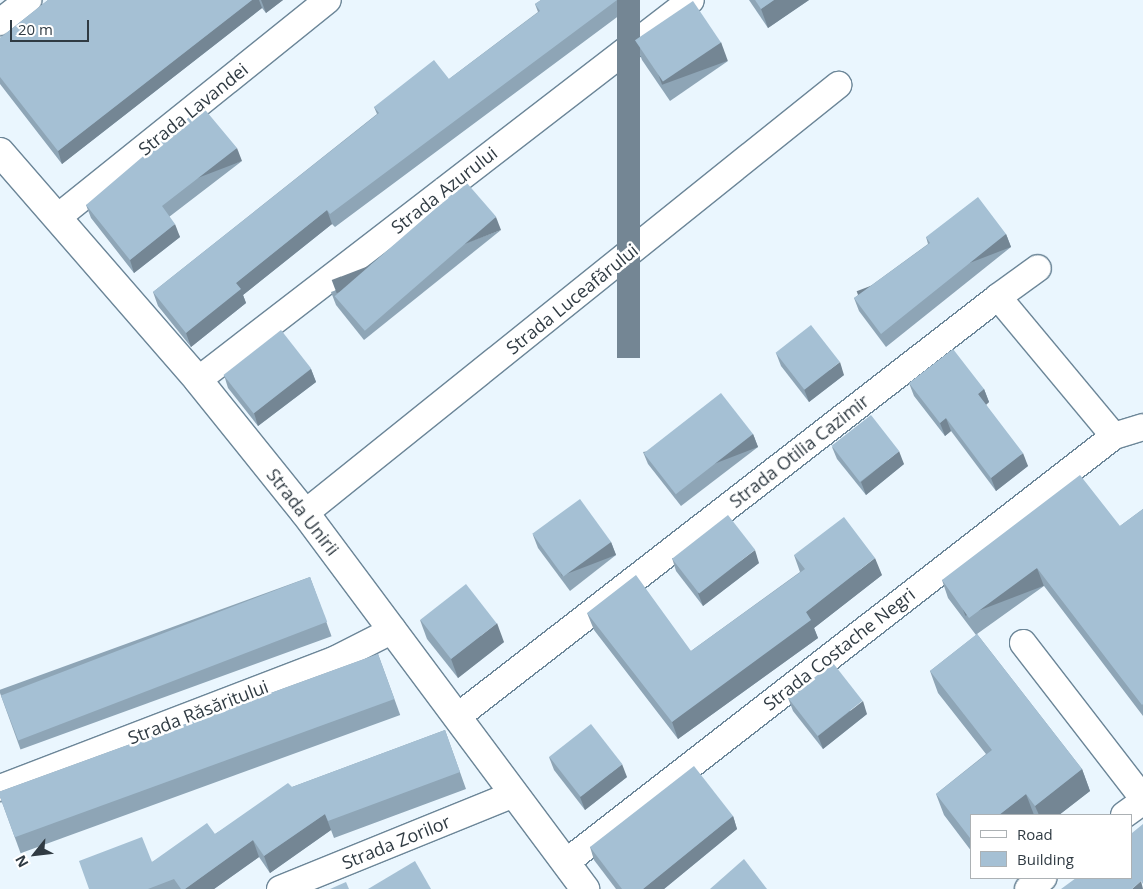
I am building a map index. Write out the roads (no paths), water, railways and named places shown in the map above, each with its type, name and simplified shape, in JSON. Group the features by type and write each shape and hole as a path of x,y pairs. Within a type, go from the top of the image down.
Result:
{"street":[{"path":"0,22 28,0"},
{"name":"Strada Lavandei","path":"58,217 328,0"},
{"name":"Strada Azurului","path":"198,380 691,0"},
{"name":"Strada Luceafǎrului","path":"305,513 838,85"},
{"name":"Strada Unirii","path":"0,152 198,380 305,513 458,717 512,794 585,889"},
{"name":"Strada Otilia Cazimir","path":"458,717 998,297 1038,268"},
{"path":"998,297 1114,436 1143,427"},
{"name":"Strada Costache Negri","path":"565,863 1114,436"},
{"name":"Strada Răsăritului","path":"0,788 336,659 393,630"},
{"path":"1024,643 1143,799 1125,814"},
{"name":"Strada Zorilor","path":"280,889 512,794"},
{"path":"1028,889 1042,879"}]}
